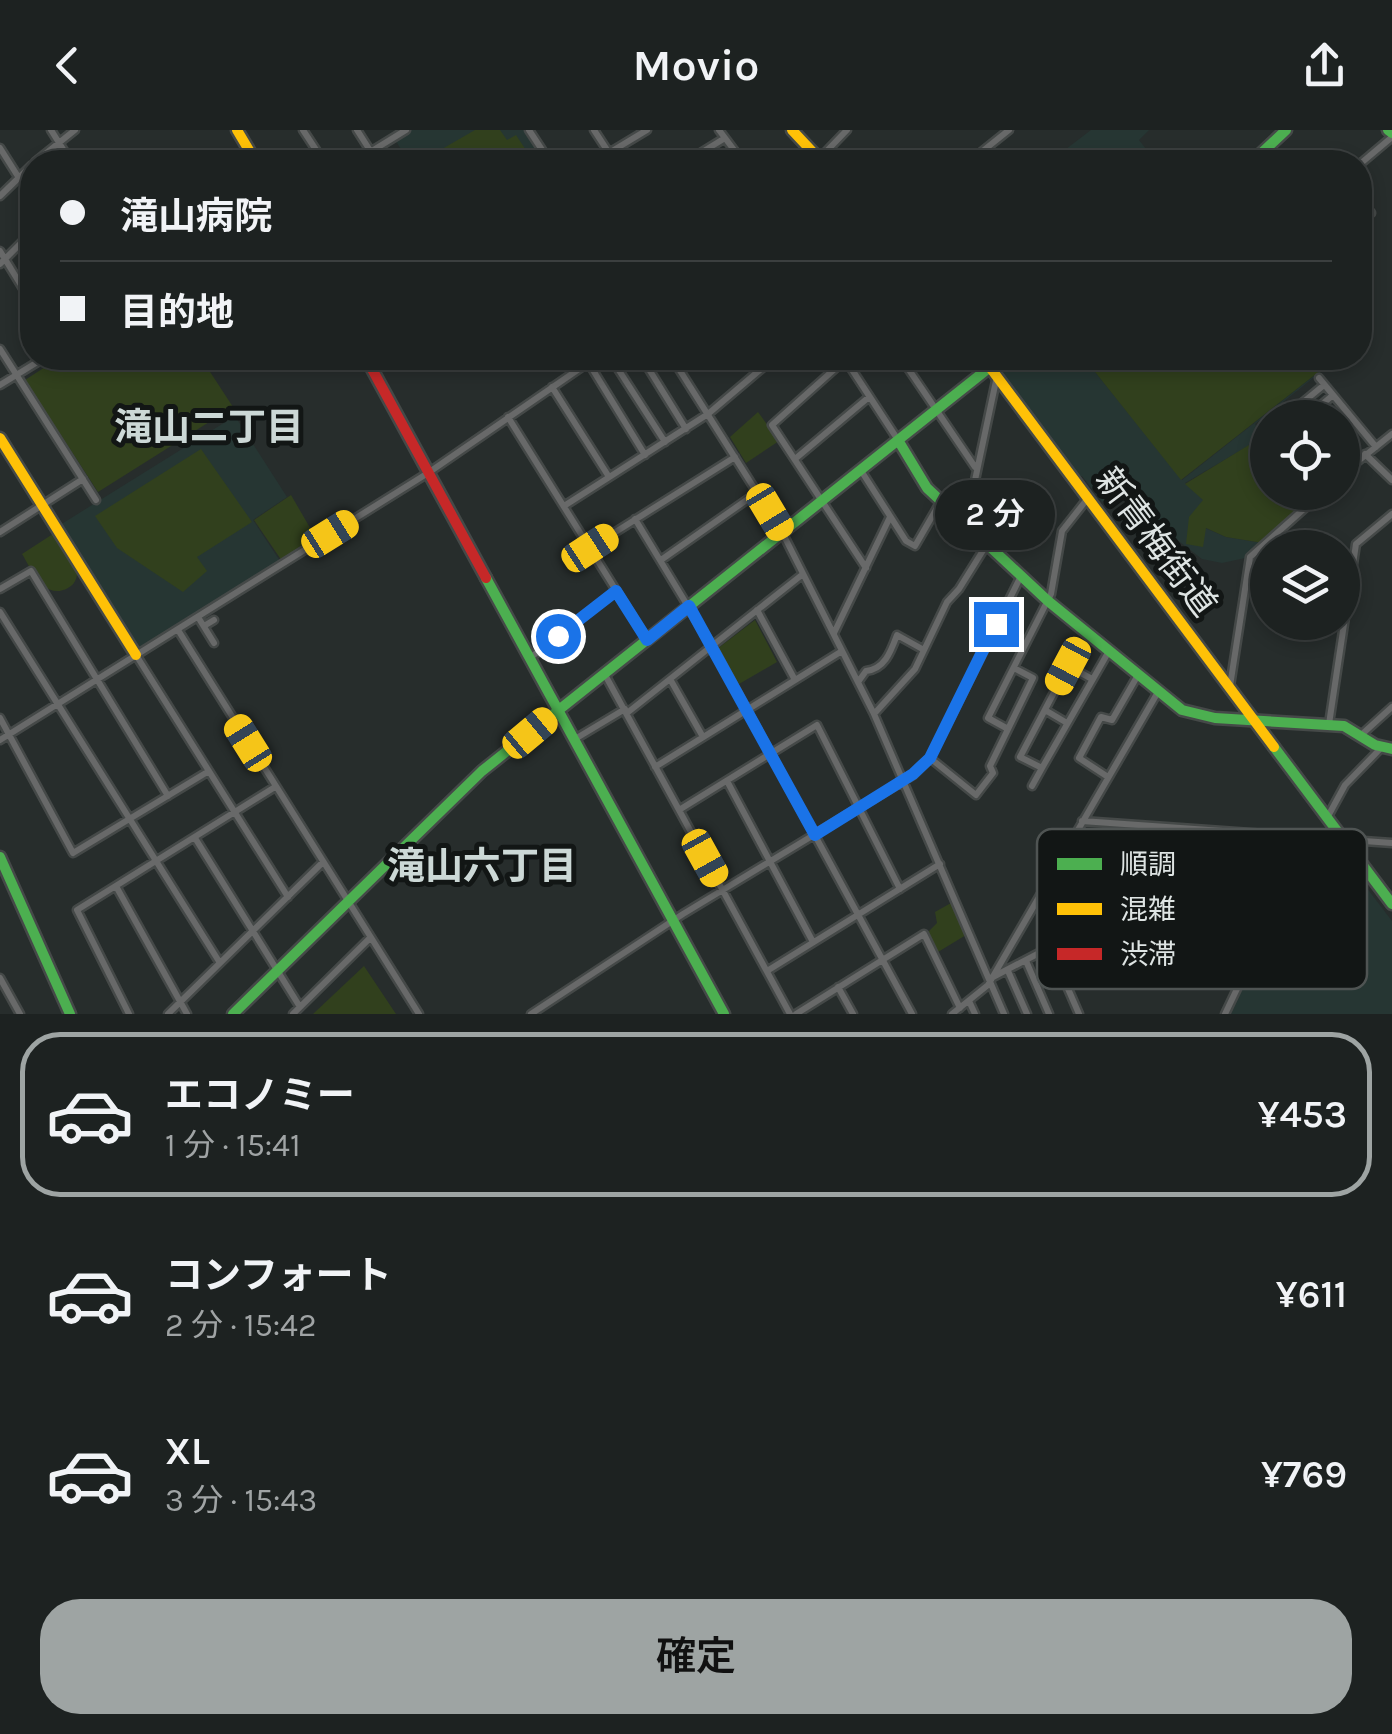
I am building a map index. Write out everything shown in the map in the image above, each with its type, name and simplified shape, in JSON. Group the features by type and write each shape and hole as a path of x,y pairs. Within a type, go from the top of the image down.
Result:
{"main road":[{"path":"792,130 810,150"},
{"path":"1265,150 1286,130"},
{"path":"373,370 724,1014"},
{"path":"233,1014 482,771 986,370"},
{"name":"新青梅街道","path":"992,370 1335,829"},
{"path":"0,438 136,656"},
{"path":"898,440 928,488 1021,576 1158,692 1194,715 1344,726 1387,748"},
{"path":"0,856 67,1013"},
{"name":"新青梅街道","path":"1367,871 1392,904"}],"street":[{"path":"51,130 64,150"},
{"path":"48,150 75,130"},
{"path":"374,150 406,130"},
{"path":"613,150 647,130"},
{"path":"719,130 734,150"},
{"path":"830,150 847,130"},
{"path":"983,150 1009,130"},
{"path":"1372,152 1391,133"},
{"path":"706,150 725,138"},
{"path":"0,148 18,178 0,196"},
{"path":"2,262 20,244"},
{"path":"0,251 2,262 20,287"},
{"path":"0,349 96,500"},
{"path":"0,385 24,370"},
{"path":"0,740 428,472 576,370"},
{"path":"593,370 645,455"},
{"path":"619,370 665,442"},
{"path":"649,370 686,429"},
{"path":"680,370 782,532 858,682 1004,1014"},
{"path":"564,506 708,414 760,370"},
{"path":"833,370 772,424 866,568"},
{"path":"853,370 898,440"},
{"path":"909,370 976,468"},
{"path":"966,524 990,370"},
{"path":"1303,400 1322,382 1376,447"},
{"path":"552,387 609,478"},
{"path":"1327,400 1333,395"},
{"path":"796,459 869,398"},
{"path":"508,418 647,640"},
{"path":"1360,458 1392,434"},
{"path":"1366,454 1392,480"},
{"path":"590,548 735,457"},
{"path":"860,469 906,541 915,546 941,501"},
{"path":"1,528 83,479"},
{"path":"661,560 758,492"},
{"path":"1008,728 988,718 1048,601 1062,531 1088,497"},
{"path":"1230,687 1250,557 1303,510"},
{"path":"1328,724 1356,544 1392,514"},
{"path":"833,634 890,517"},
{"path":"636,519 712,646 912,1014"},
{"path":"874,714 915,669 948,602 987,544"},
{"path":"0,589 30,571 168,796"},
{"path":"574,740 626,711 803,574"},
{"path":"530,1014 904,780 930,758 1021,576"},
{"path":"530,659 616,591"},
{"path":"758,610 795,680"},
{"path":"0,612 220,963"},
{"path":"198,617 214,643"},
{"path":"204,626 214,620"},
{"path":"178,630 418,1014"},
{"path":"858,682 866,671 875,670 885,661 897,636 924,650"},
{"path":"1032,786 1109,650"},
{"path":"655,766 842,651"},
{"path":"136,656 288,897"},
{"path":"1042,768 1020,757 1068,666 1092,678"},
{"path":"930,758 976,796 993,772 990,766 1034,678 1014,668"},
{"path":"604,673 793,1014 924,934 960,1008"},
{"path":"1108,777 1079,758 1101,717 1112,720 1138,675"},
{"path":"670,679 703,737"},
{"path":"1078,829 1158,692"},
{"path":"1360,736 1392,706"},
{"path":"1044,710 1067,723"},
{"path":"0,718 73,854 208,771"},
{"path":"679,810 817,725 900,889"},
{"path":"1327,818 1350,778 1387,748"},
{"path":"726,781 814,942"},
{"path":"129,1014 78,910 275,788"},
{"path":"1082,822 1174,829"},
{"path":"195,838 300,1006"},
{"path":"1367,842 1392,843"},
{"path":"168,1014 322,863"},
{"path":"767,972 940,864"},
{"path":"116,888 187,1014"},
{"path":"991,980 1037,900"},
{"path":"293,1014 370,938"},
{"path":"952,1014 991,980 1037,955"},
{"path":"1026,961 1037,986"},
{"path":"1008,971 1027,1014"},
{"path":"0,978 20,1014"},
{"path":"838,987 852,1014"},
{"path":"1038,989 1049,1014"},
{"path":"1068,989 1079,1014"},
{"path":"1225,1014 1237,989"},
{"path":"969,1001 976,1014"}],"shaded area":[{"path":"406,130 527,130 539,150 402,150 394,138"},
{"path":"1091,130 1149,130 1139,140 1147,150 1065,150"},
{"path":"992,370 1094,370 1182,480 1250,426 1250,445 1185,483 1204,500 1205,528 1250,541 1250,557 1222,563 1202,559 1115,492 1102,502 1082,476 1075,480"},
{"path":"235,416 287,497 253,520 280,561 139,652 60,525"},
{"path":"1367,888 1392,921 1392,1014 1231,1014 1243,989 1367,989"}],"green space":[{"path":"475,130 500,130 507,140 516,135 526,150 443,150"},
{"path":"40,370 209,370 233,407 98,492 25,380"},
{"path":"1094,370 1321,370 1283,400 1250,400 1250,426 1181,480"},
{"path":"758,412 779,441 746,463 730,437"},
{"path":"1250,444 1250,510 1299,510 1277,530 1250,530 1250,541 1226,537 1206,528 1203,547 1186,544 1189,517 1203,500 1185,484"},
{"path":"201,449 252,522 197,557 207,571 183,592 117,548 95,516"},
{"path":"291,495 316,538 282,561 254,520"},
{"path":"56,532 78,567 73,584 60,591 40,582 22,554"},
{"path":"755,620 777,662 739,684 717,649"},
{"path":"951,903 966,935 938,952 928,932 937,923 935,912"},
{"path":"364,966 396,1014 313,1014"}],"traffic: fast":[{"path":"1265,150 1286,130"},
{"path":"1388,130 1392,133"},
{"path":"233,1014 482,771 986,370"},
{"path":"898,440 927,488 1048,601 1182,710 1215,718 1344,726 1375,745 1392,749"},
{"path":"486,578 724,1014"},
{"path":"1274,747 1336,829"},
{"path":"0,857 70,1014"},
{"path":"1367,871 1392,904"}],"traffic: slow":[{"path":"237,130 249,150"},
{"path":"792,130 811,150"},
{"path":"992,370 1274,747"},
{"path":"0,438 136,655"}],"traffic: jam":[{"path":"373,370 486,578"}],"district":[{"name":"滝山二丁目","path":"209,427"},
{"name":"滝山六丁目","path":"482,866"}],"route":[{"path":"558,636 616,591 647,640 689,606 815,835 913,774 930,758 996,624"}]}
